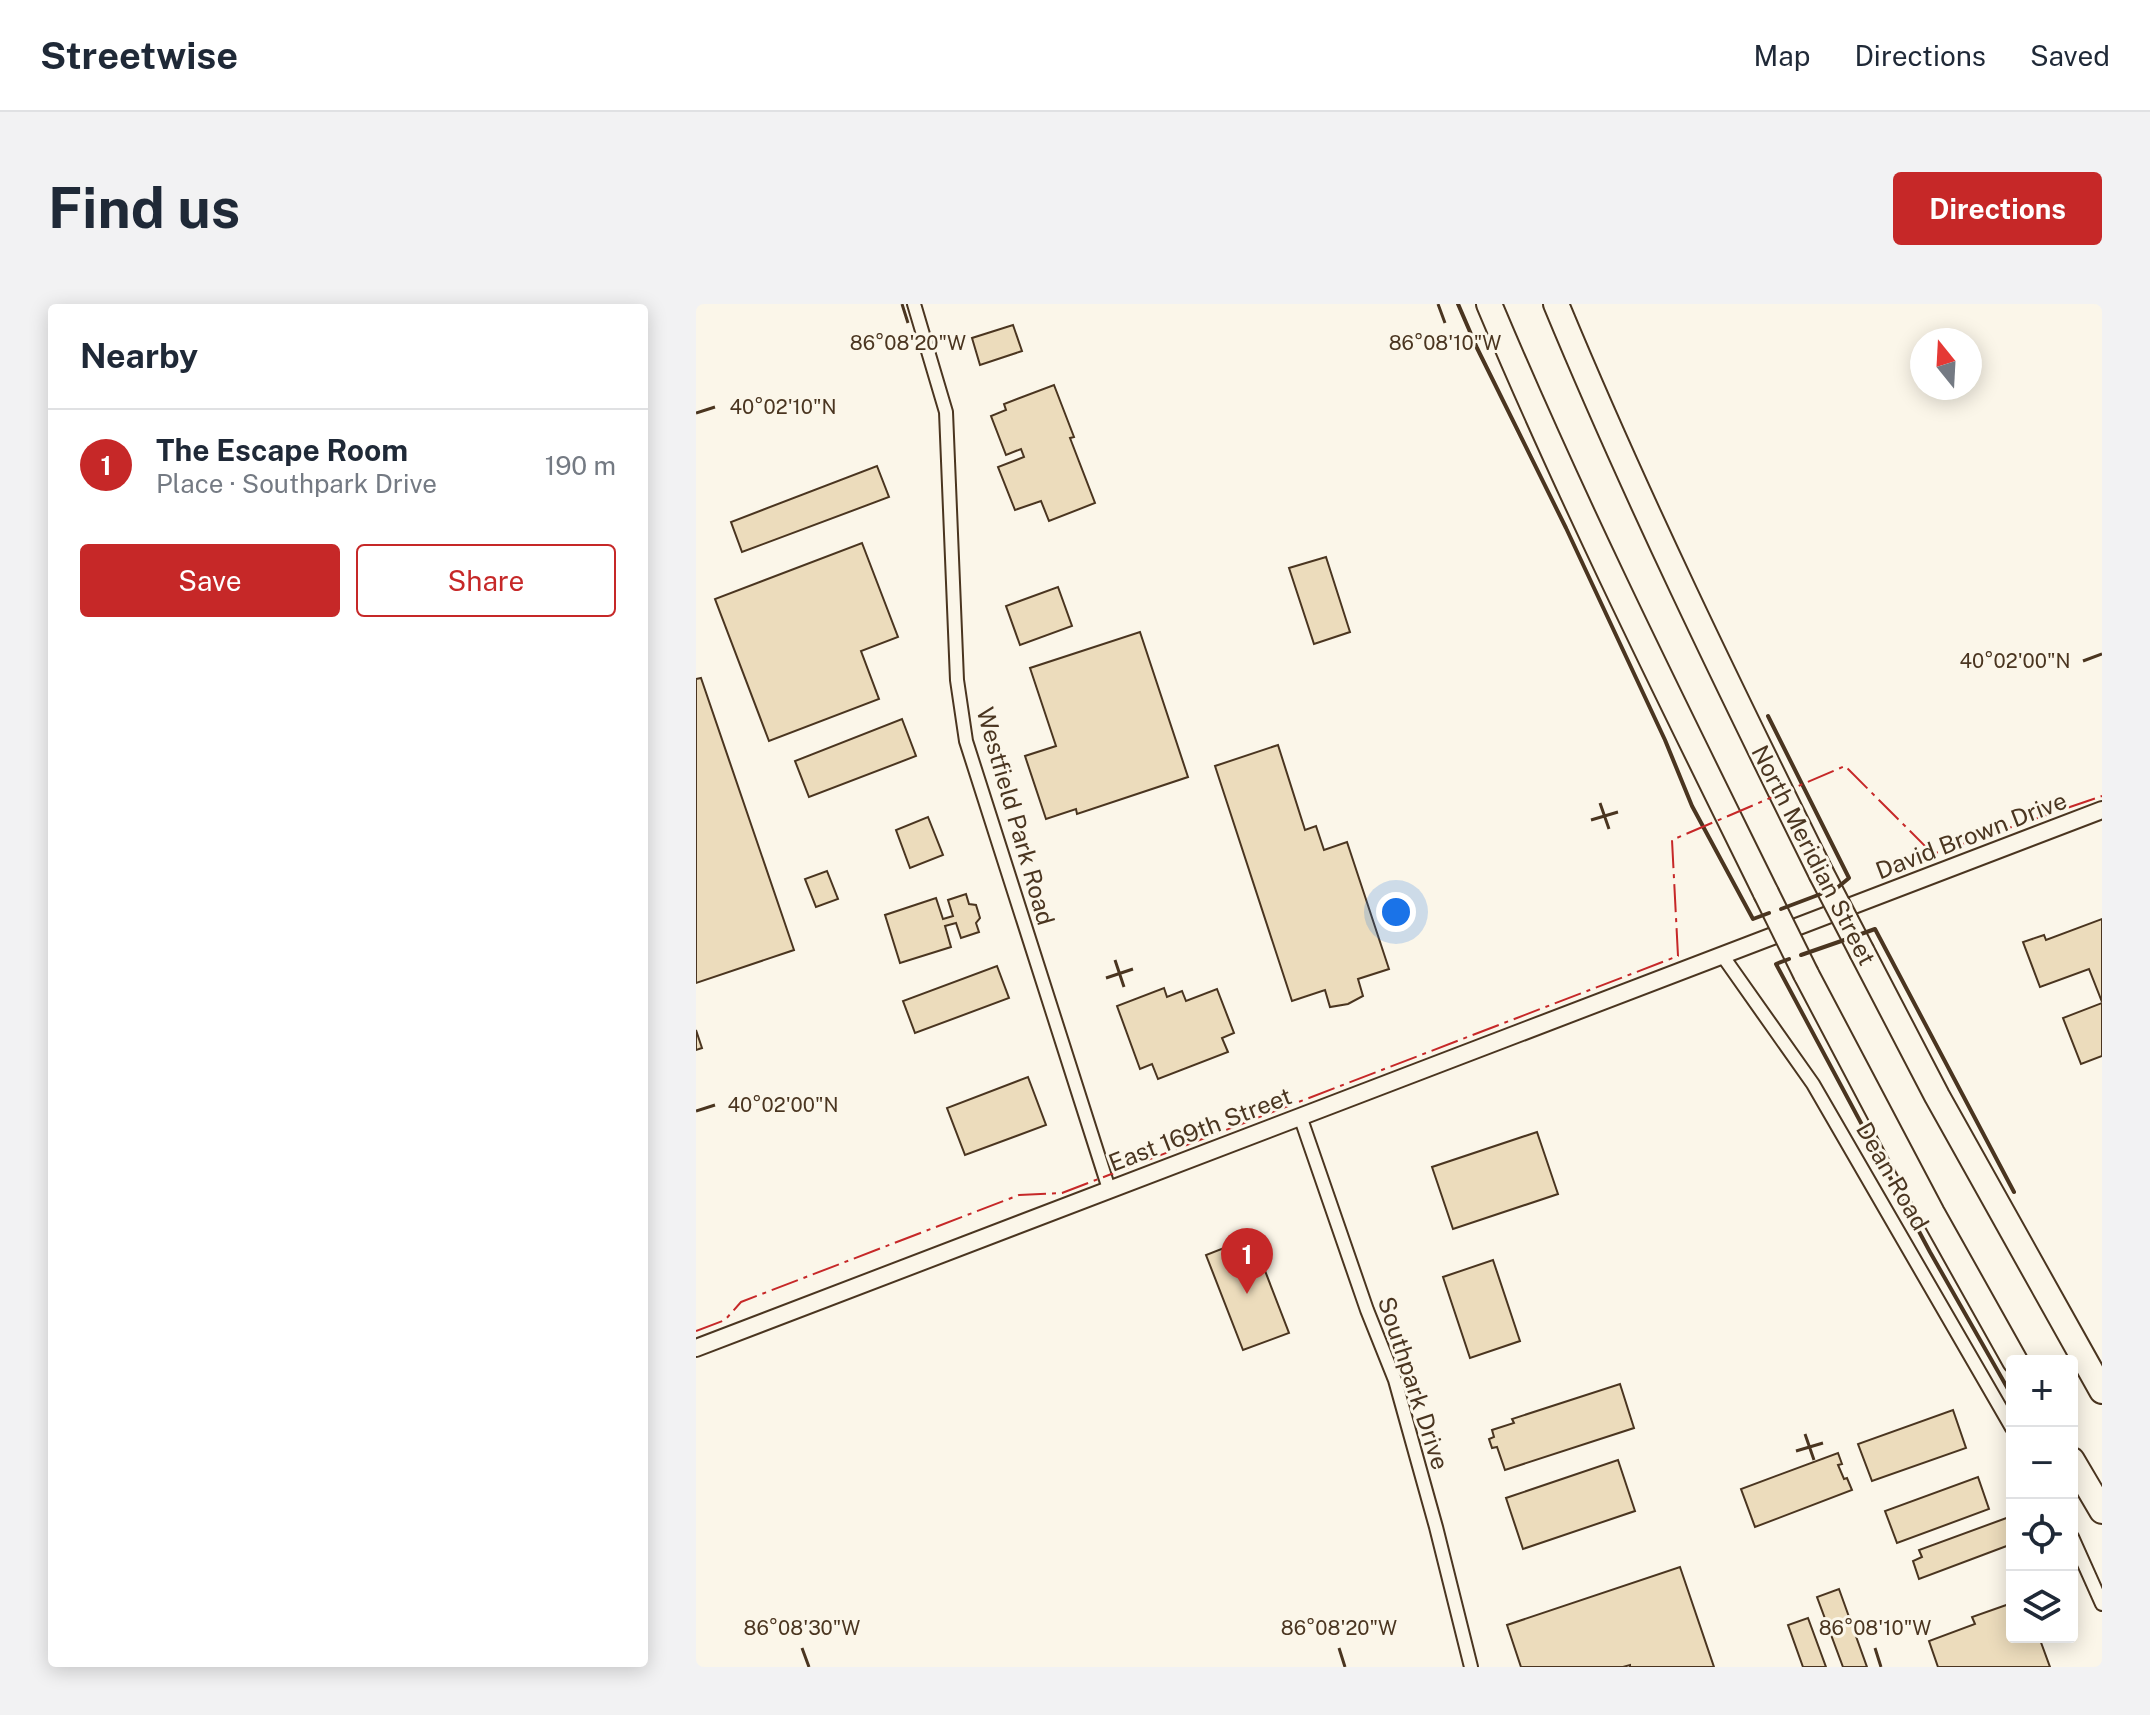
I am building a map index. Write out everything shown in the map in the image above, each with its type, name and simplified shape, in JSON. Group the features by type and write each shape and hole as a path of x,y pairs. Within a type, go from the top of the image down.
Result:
{"highway":[{"path":"1489,304 1627,610 1806,974 1932,1213 2012,1355"},
{"name":"North Meridian Street","path":"1556,304 1627,466 1821,873 1937,1096 2102,1391"},
{"path":"2078,1470 2102,1511"}],"street":[{"name":"Westfield Park Road","path":"914,304 946,412 957,680 966,741 1109,1189"},
{"name":"David Brown Drive","path":"1722,955 2102,810"},
{"name":"East 169th Street","path":"696,1348 1722,955"},
{"name":"Dean Road","path":"1722,955 1813,1084 2011,1427"},
{"name":"Southpark Drive","path":"1300,1116 1395,1380 1471,1667"},
{"path":"2078,1550 2102,1604"}],"building":[{"path":"1013,325 1022,351 980,365 972,338"},
{"path":"1054,385 1095,503 1049,521 1041,501 1015,510 998,467 1024,457 1021,449 1006,455 991,416 1006,410 1004,404"},
{"path":"877,466 889,497 742,552 731,522"},
{"path":"862,543 898,637 861,651 879,699 769,741 715,599"},
{"path":"1326,557 1350,632 1314,644 1289,568"},
{"path":"1058,587 1072,626 1020,645 1006,606"},
{"path":"1140,632 1188,777 1077,814 1076,809 1046,819 1025,756 1056,746 1030,668"},
{"path":"701,678 794,950 696,983 696,679"},
{"path":"902,719 916,756 809,797 795,761"},
{"path":"1278,745 1305,830 1316,826 1324,850 1347,842 1389,969 1358,979 1363,996 1348,1004 1330,1007 1325,990 1292,1001 1215,766"},
{"path":"928,817 943,855 910,868 896,830"},
{"path":"827,871 838,899 816,907 805,879"},
{"path":"966,894 969,904 976,905 980,918 976,923 979,932 961,938 956,923 945,926 951,947 900,963 885,915 936,898 943,919 953,916 948,900"},
{"path":"2102,919 2102,1002 2089,969 2040,987 2023,942 2044,935 2046,940"},
{"path":"997,966 1009,998 915,1033 903,1001"},
{"path":"1164,988 1167,997 1182,991 1186,1001 1217,989 1234,1033 1222,1038 1228,1052 1158,1079 1152,1064 1140,1069 1117,1006"},
{"path":"2102,1003 2102,1056 2081,1064 2063,1018"},
{"path":"696,1030 702,1048 696,1050"},
{"path":"1028,1077 1046,1125 965,1155 947,1108"},
{"path":"1537,1132 1558,1194 1453,1229 1432,1167"},
{"path":"1252,1237 1289,1333 1243,1350 1206,1255"},
{"path":"1493,1260 1520,1341 1470,1358 1443,1277"},
{"path":"1620,1384 1634,1428 1505,1470 1497,1447 1492,1448 1489,1439 1494,1437 1492,1430 1514,1423 1512,1419"},
{"path":"1953,1410 1966,1448 1872,1481 1858,1444"},
{"path":"1838,1453 1842,1464 1838,1465 1852,1490 1755,1527 1741,1489"},
{"path":"1618,1460 1635,1511 1523,1549 1506,1498"},
{"path":"1978,1477 1989,1509 1897,1543 1885,1511"},
{"path":"2006,1518 2006,1546 1919,1579 1913,1561 1922,1557 1919,1550"},
{"path":"1680,1567 1714,1667 1521,1667 1507,1625"},
{"path":"1839,1589 1867,1667 1843,1667 1817,1597"},
{"path":"2006,1605 2006,1643 2041,1643 2050,1667 1938,1667 1929,1641 1975,1624 1972,1617"},
{"path":"1808,1618 1826,1667 1803,1667 1788,1625"}],"wall":[{"path":"1458,304 1665,740 1692,806 1753,919 1769,913"},
{"path":"1768,716 1849,878 1837,888"},
{"path":"1781,909 1826,892"},
{"path":"1861,934 1875,929 2014,1192"},
{"path":"1801,955 1850,938"},
{"path":"1789,959 1776,964 1930,1252 2006,1385"}],"power":[{"path":"696,1331 725,1320 741,1302 1019,1195 1062,1193 1678,956 1672,840 1845,766 1933,854 2102,796"}],"place":[{"name":"The Escape Room","path":"1247,1294"}]}
